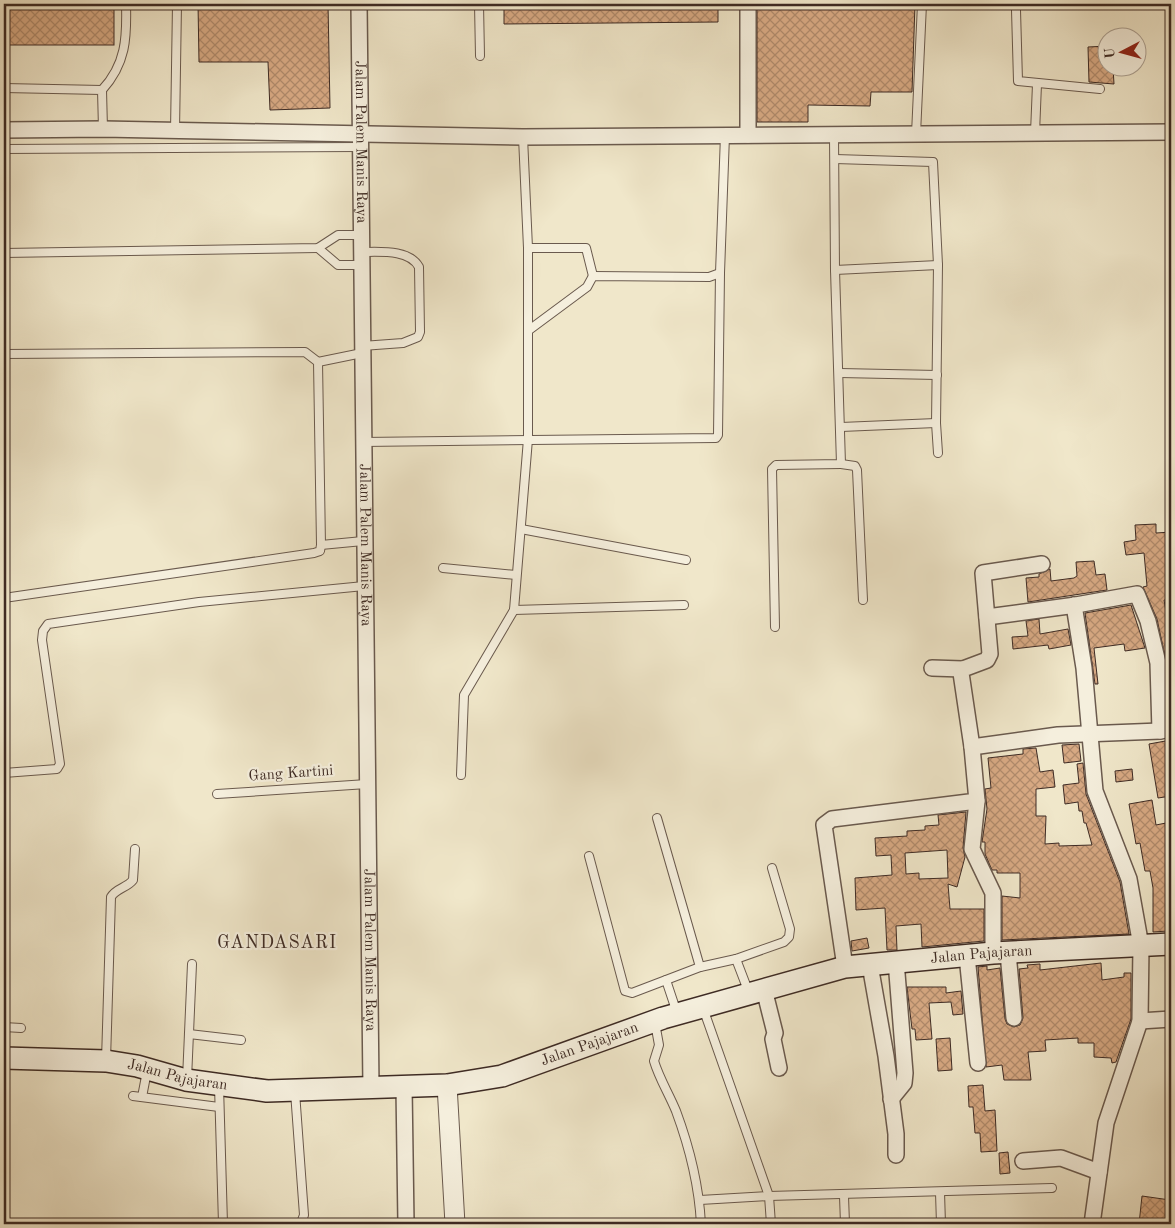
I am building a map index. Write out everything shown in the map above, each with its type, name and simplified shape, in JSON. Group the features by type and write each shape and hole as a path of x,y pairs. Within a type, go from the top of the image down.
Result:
{"main road":[{"name":"Jalan Pajajaran","path":"4,1058 106,1061 220,1086 295,1091 447,1085 502,1076 654,1021 845,966 1001,953 1171,944"}],"street":[{"name":"Jalam Palem Manis Raya","path":"359,4 362,442 371,1088"},
{"path":"748,4 748,135"},
{"path":"4,130 103,129 175,131 360,141 523,137 1171,132"},
{"path":"932,668 964,670 990,657 984,572 1042,564"},
{"path":"972,746 1058,734 1089,735 1165,730 1158,663 1140,596 1134,594 1074,605 987,617"},
{"path":"1074,605 1084,668 1095,791 1129,879 1141,946 1140,1021 1106,1123 1092,1224"},
{"path":"964,670 962,673 977,801 972,850 993,894 1001,953 1014,1018"},
{"path":"845,966 824,825 832,819 977,801"},
{"path":"967,956 978,1064"},
{"path":"891,1099 904,1083 905,1073 896,961"},
{"path":"870,965 896,1134 896,1155"},
{"path":"757,991 775,1033 773,1039 779,1068"},
{"path":"1140,1021 1171,1019"},
{"path":"447,1085 455,1224"},
{"path":"404,1087 406,1224"},
{"path":"1023,1161 1061,1158 1099,1172"}],"lane":[{"path":"103,129 102,90 119,70 127,28 126,4"},
{"path":"175,131 177,4"},
{"path":"479,4 480,56"},
{"path":"916,134 922,4"},
{"path":"1016,10 1016,78 1022,82 1037,84 1100,89"},
{"path":"1035,133 1037,84"},
{"path":"4,88 102,90"},
{"path":"362,442 528,438 716,438 718,435 720,273 725,135"},
{"path":"834,135 835,270 840,373 841,464"},
{"path":"461,775 464,695 514,610 528,438 528,248 523,137"},
{"path":"4,149 360,141"},
{"path":"834,159 933,162 938,265 936,423 938,453"},
{"path":"4,253 318,248 338,235 361,235"},
{"path":"318,248 338,265 361,259 405,255 415,259 419,267 420,332 418,336 403,343 362,350 318,362"},
{"path":"528,248 586,248 592,276 586,287 528,330"},
{"path":"835,270 938,265"},
{"path":"592,276 709,277 720,273"},
{"path":"4,354 305,352 318,362"},
{"path":"4,598 320,551 322,545 318,362"},
{"path":"840,373 937,375"},
{"path":"841,427 936,423"},
{"path":"775,627 772,469 776,465 841,464 855,466 857,470 863,600"},
{"path":"521,529 686,560"},
{"path":"322,545 364,540"},
{"path":"443,568 516,576"},
{"path":"4,773 57,769 60,764 42,640 43,631 48,624 207,601 364,586"},
{"path":"514,610 684,605"},
{"name":"Gang Kartini","path":"217,794 367,784"},
{"path":"657,818 700,967"},
{"path":"106,1061 112,897 115,892 127,886 133,880 135,849"},
{"path":"589,856 625,991 632,993 700,967 736,959 784,942 789,937 790,929 772,868"},
{"path":"736,959 757,991"},
{"path":"186,1080 192,964"},
{"path":"666,980 678,1014"},
{"path":"702,1006 770,1196 771,1224"},
{"path":"654,1021 659,1045 654,1061 676,1110 700,1200 701,1224"},
{"path":"4,1027 21,1028"},
{"path":"189,1034 241,1040"},
{"path":"142,1097 147,1069"},
{"path":"220,1086 219,1107 224,1224"},
{"path":"295,1091 304,1215 302,1223 298,1224"},
{"path":"133,1096 219,1107"},
{"path":"700,1200 770,1196 844,1196 1052,1188"},
{"path":"940,1192 941,1224"},
{"path":"844,1196 845,1224"}],"building":[{"path":"4,4 114,4 114,45 4,45"},
{"path":"198,4 328,4 330,108 270,110 268,62 199,62"},
{"path":"504,4 718,4 718,22 504,24"},
{"path":"757,4 915,4 912,92 871,92 870,106 808,105 808,122 757,122"},
{"path":"1098,46 1098,78 1114,78 1114,84 1089,82 1088,47"},
{"path":"1156,524 1156,533 1171,532 1171,550 1166,550 1171,600 1164,600 1169,629 1171,629 1171,669 1168,670 1157,619 1143,587 1147,586 1144,553 1126,555 1124,542 1136,540 1135,525"},
{"path":"1094,561 1096,575 1105,574 1107,590 1028,602 1026,578 1039,577 1039,574 1050,569 1051,581 1074,578 1077,576 1076,562"},
{"path":"1131,605 1145,648 1125,651 1124,644 1094,648 1098,684 1095,684 1085,613"},
{"path":"1039,619 1040,634 1068,629 1071,645 1049,649 1048,645 1013,649 1012,637 1028,636 1026,621"},
{"path":"1171,740 1171,796 1158,798 1149,744"},
{"path":"1079,744 1081,761 1064,763 1062,745"},
{"path":"1036,748 1040,772 1053,770 1055,787 1036,789 1036,816 1046,816 1045,844 1059,843 1059,846 1092,845 1082,811 1079,811 1078,802 1065,804 1063,785 1079,783 1077,764 1083,763 1086,794 1120,882 1129,934 1002,940 1002,896 1020,898 1020,873 997,873 997,870 992,870 985,854 985,842 982,842 987,809 985,789 991,788 988,758 1023,754 1023,749"},
{"path":"1132,769 1133,780 1116,782 1115,771"},
{"path":"1152,800 1156,825 1171,822 1171,887 1169,887 1168,931 1153,932 1153,888 1150,871 1145,871 1140,843 1136,844 1129,804"},
{"path":"966,812 963,848 965,857 957,887 948,884 950,909 984,909 984,941 922,947 921,924 896,926 897,950 887,950 885,908 856,910 855,878 892,875 891,855 876,856 875,838 907,836 907,831 925,830 925,826 939,825 938,815","holes":["947,850 948,878 919,879 919,873 906,874 905,853"]},
{"path":"867,938 869,948 852,951 851,941"},
{"path":"1101,963 1102,980 1124,977 1124,973 1131,973 1131,1019 1116,1062 1112,1063 1111,1058 1094,1057 1094,1043 1078,1043 1078,1038 1045,1040 1046,1051 1028,1052 1031,1080 1004,1080 1002,1065 986,1067 978,967 987,966 987,970 1000,968 1005,1019 1007,1024 1014,1027 1020,1025 1023,1018 1019,969 1028,968 1027,965 1040,964 1040,970"},
{"path":"907,987 946,987 946,993 961,991 963,1014 953,1015 951,1002 929,1003 932,1039 916,1040 915,1029 912,1029"},
{"path":"950,1038 952,1070 938,1071 936,1039"},
{"path":"983,1085 985,1111 995,1110 997,1151 981,1152 980,1133 975,1133 973,1107 969,1107 968,1086"},
{"path":"1008,1152 1010,1173 1000,1174 999,1153"},
{"path":"1142,1196 1170,1200 1167,1224 1139,1224"}],"district":[{"name":"GANDASARI","path":"277,943"}]}
